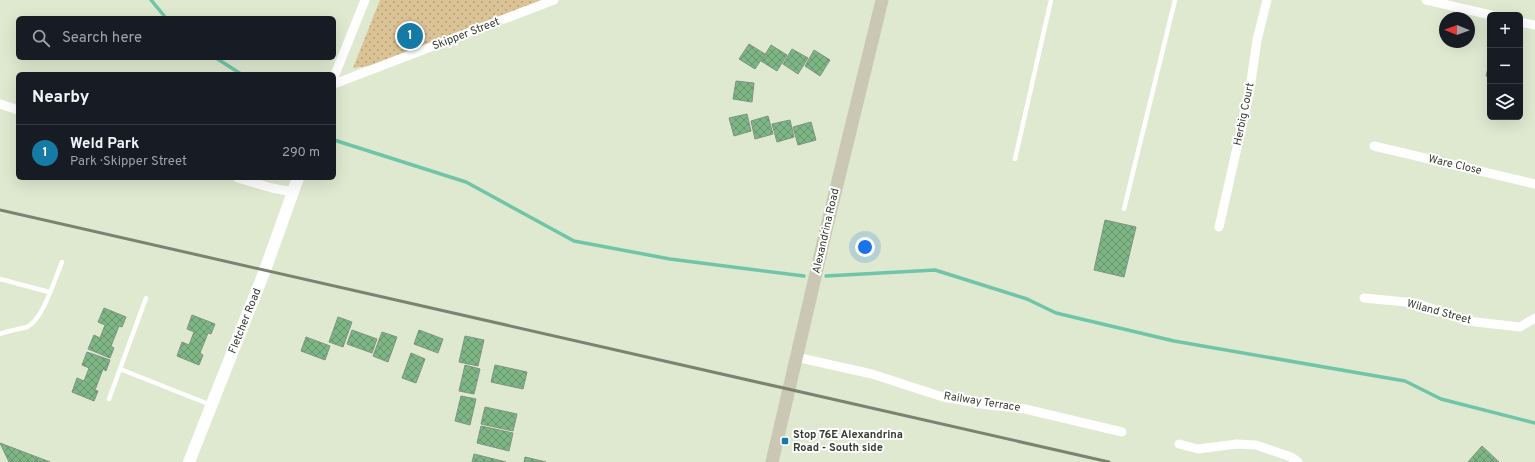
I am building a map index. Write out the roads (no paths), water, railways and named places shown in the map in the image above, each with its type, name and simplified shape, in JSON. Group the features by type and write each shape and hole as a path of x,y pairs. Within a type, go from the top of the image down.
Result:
{"main road":[{"name":"Alexandrina Road","path":"772,462 882,0"}],"street":[{"path":"336,73 365,0"},
{"name":"Skipper Street","path":"336,83 554,0"},
{"name":"Herbig Court","path":"1219,227 1249,95 1257,40 1267,0"},
{"path":"1426,0 1487,14"},
{"path":"1523,23 1535,25"},
{"path":"0,104 16,109"},
{"name":"Ware Close","path":"1374,146 1535,184"},
{"path":"245,180 293,192"},
{"name":"Fletcher Road","path":"189,462 265,270 297,180"},
{"name":"Wiland Street","path":"1364,298 1416,303 1467,321 1520,326 1535,318"},
{"name":"Railway Terrace","path":"796,357 872,374 943,397 988,405 1025,409 1122,432"},
{"path":"1179,444 1198,449 1237,444 1256,446 1284,454 1298,462"}],"lane":[{"path":"1015,159 1051,0"},
{"path":"1124,208 1175,0"},
{"path":"0,334 32,324 41,312 62,262"},
{"path":"0,279 49,292"},
{"path":"109,400 146,298"},
{"path":"120,369 211,405"}],"waterway":[{"path":"151,0 164,16"},
{"path":"219,60 238,72"},
{"path":"336,141 466,182 574,241 670,259 804,276"},
{"path":"826,276 935,270 1027,299 1056,313 1174,341 1405,381 1441,399 1535,423"}],"railway":[{"path":"0,210 1109,462"}],"place":[{"name":"Weld Park","path":"410,36"},
{"name":"Stop 76E Alexandrina Road - South side","path":"785,441"}]}
